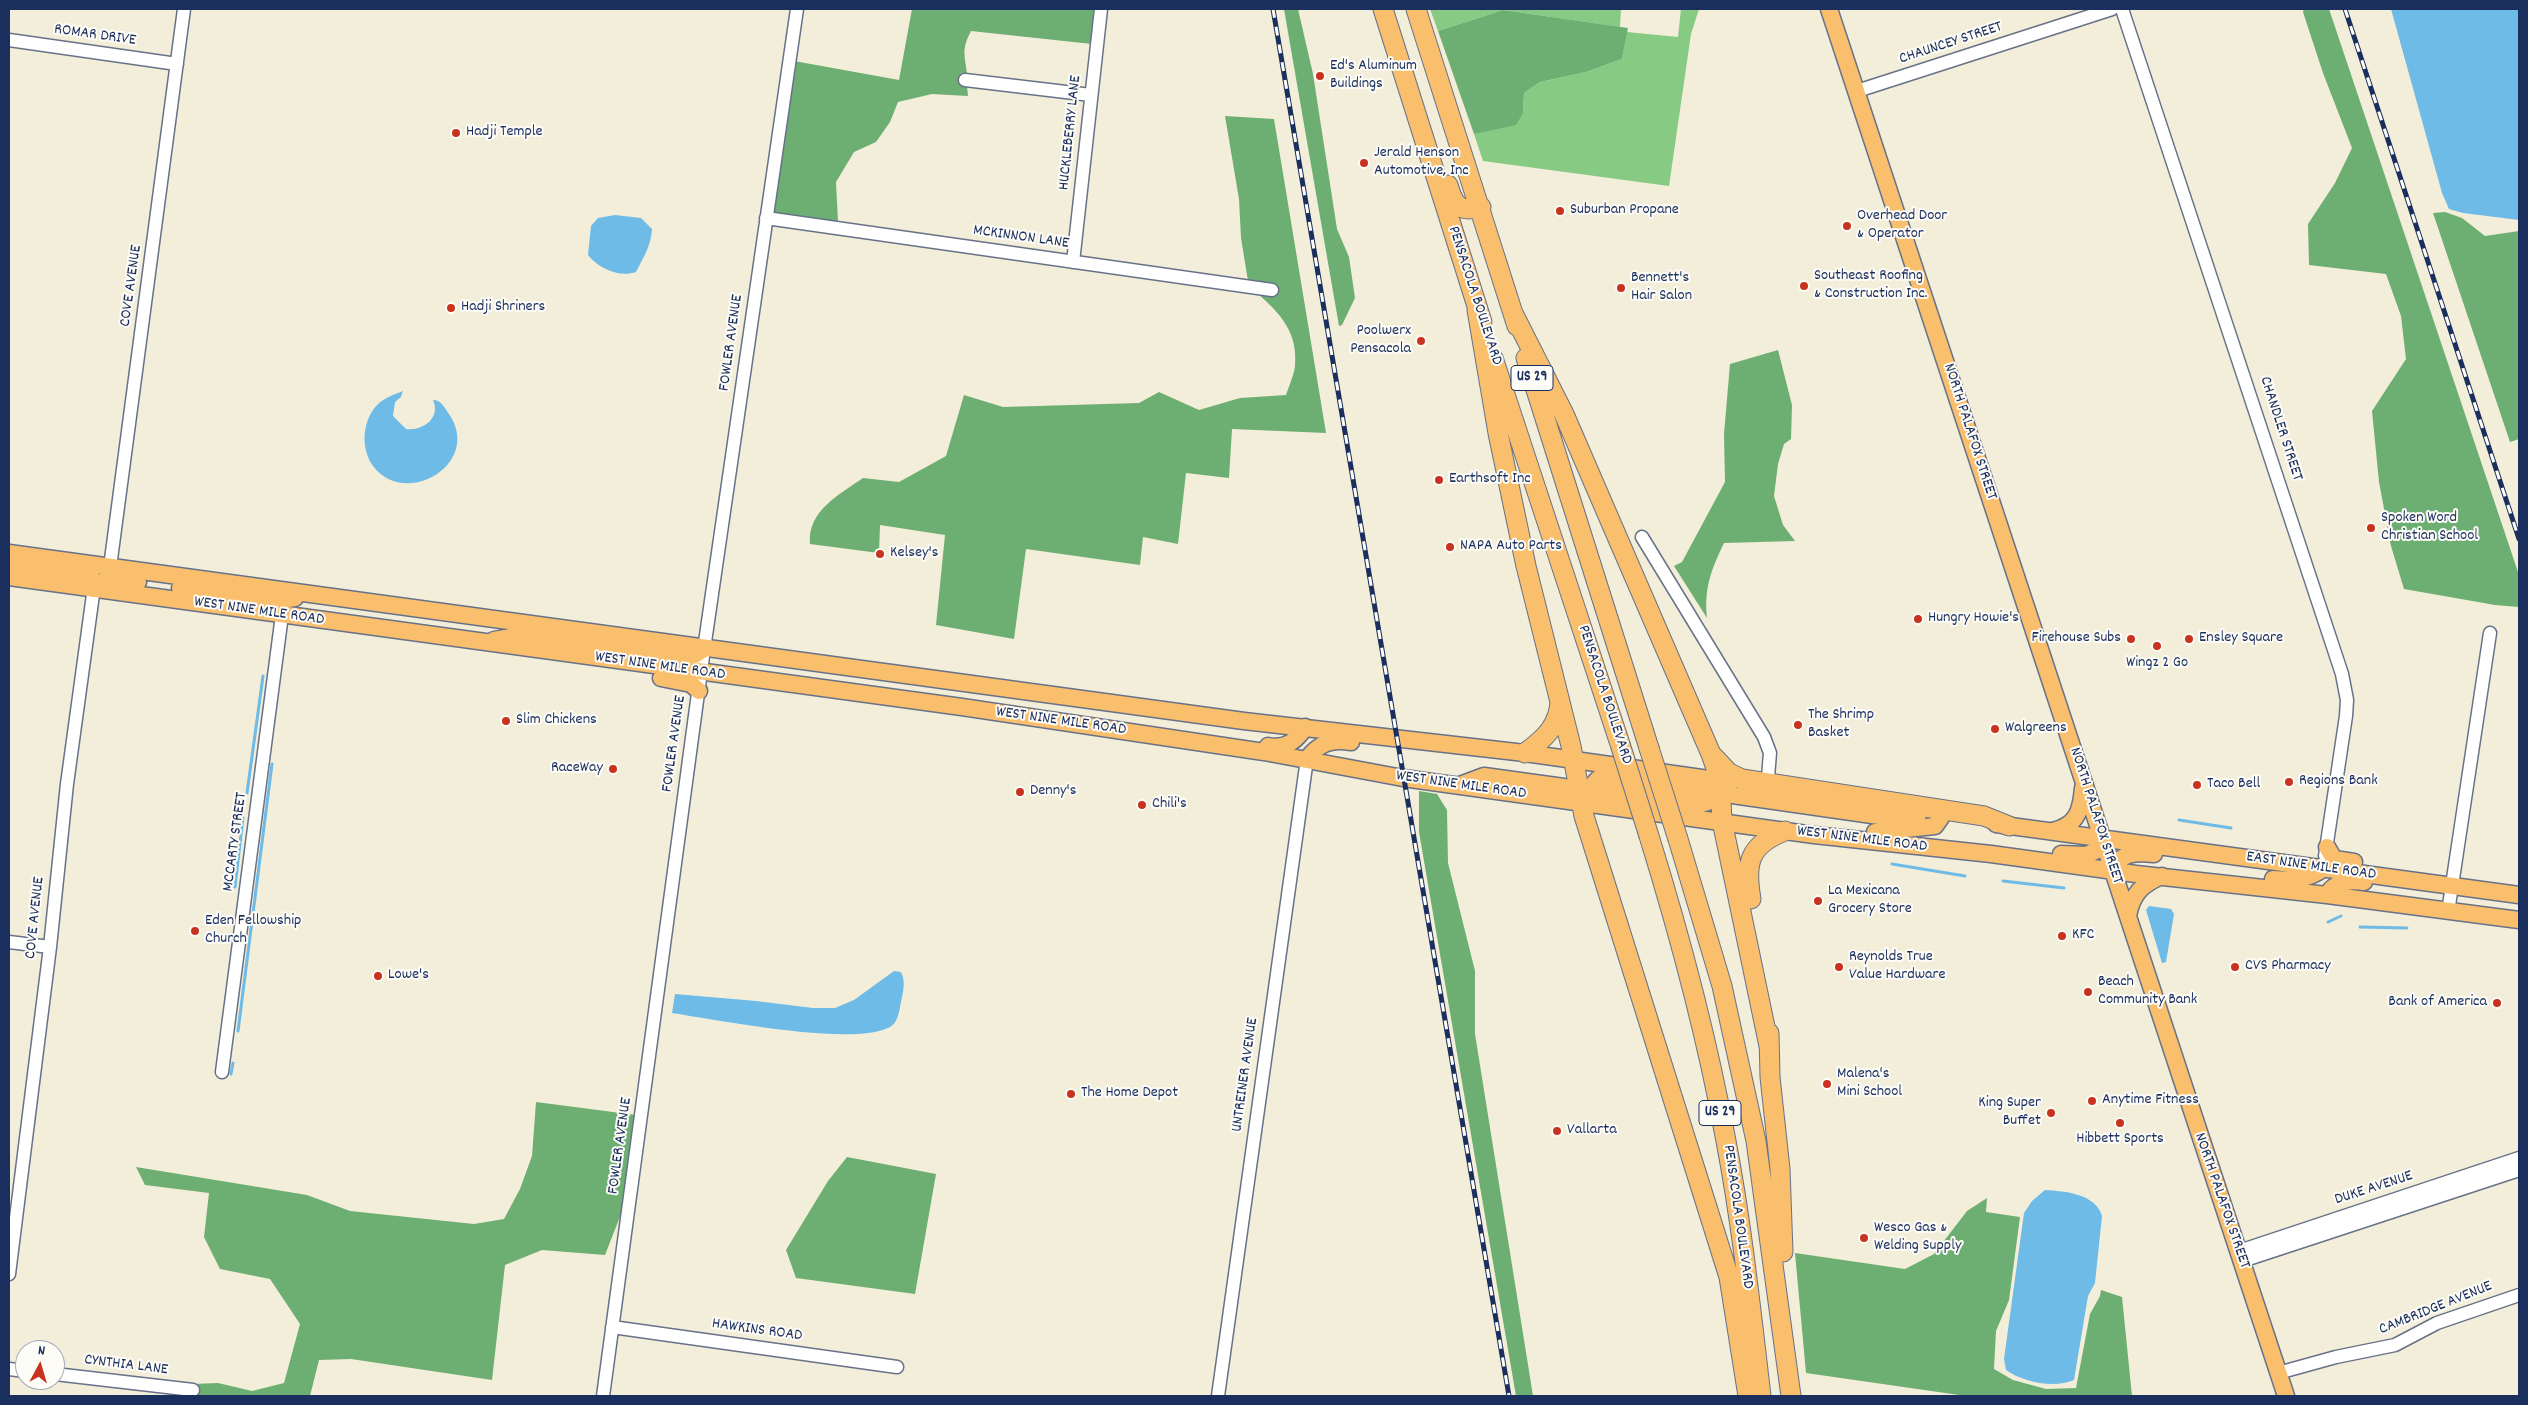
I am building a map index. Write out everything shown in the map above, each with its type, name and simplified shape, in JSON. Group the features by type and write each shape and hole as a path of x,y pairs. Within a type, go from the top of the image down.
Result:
{"highway":[{"name":"PENSACOLA BOULEVARD","path":"1383,9 1478,310 1620,744 1649,836 1689,976 1726,1140 1738,1210 1761,1396"},
{"name":"PENSACOLA BOULEVARD","path":"1416,9 1481,207 1538,399 1678,839 1717,968 1741,1067 1763,1185 1790,1387"},
{"path":"1414,105 1433,134 1455,202 1462,209 1469,210 1481,207"},
{"path":"1478,310 1488,385 1522,547 1584,794 1584,816 1729,1278 1748,1396"},
{"path":"1514,315 1564,414 1711,754 1719,789 1722,821 1769,1046"},
{"path":"1526,753 1543,740 1559,716 1560,695"},
{"path":"1711,754 1729,773 1742,780 1767,786 1984,816 2009,826"},
{"path":"1785,831 1758,848 1751,858 1747,876 1770,996 1769,1046 1780,1169 1790,1387"}],"main road":[{"name":"NORTH PALAFOX STREET","path":"1829,9 2286,1396"},
{"name":"WEST NINE MILE ROAD","path":"9,553 1013,690 1387,738 1526,753 1575,760 1719,789 1767,786 1919,813 2103,838"},
{"path":"9,566 87,575 103,566"},
{"name":"WEST NINE MILE ROAD","path":"9,577 962,707 1307,759 1353,770 1458,785 1484,776 1785,831 1910,847 1991,854 2113,871"},
{"path":"93,588 106,579 273,601 319,595"},
{"path":"478,642 517,636 678,658 690,658 704,649"},
{"path":"499,645 521,659 676,680 691,684 699,691"},
{"path":"702,672 722,665 942,694 1013,690"},
{"path":"1178,739 1193,733 1273,747 1282,746 1297,739 1305,727"},
{"path":"1307,759 1315,748 1324,743 1337,740 1372,744 1387,738"},
{"path":"2051,832 2070,825 2075,819 2082,807 2084,784"},
{"path":"1584,794 1694,805 1707,804 1719,789 1879,816 1919,813"},
{"path":"1875,832 1935,826 1942,816"},
{"path":"1814,835 1835,827 2072,856 2087,855 2098,850 2103,838"},
{"name":"EAST NINE MILE ROAD","path":"2103,838 2323,868 2449,888 2519,895"},
{"path":"2327,847 2334,859 2426,872 2449,888"},
{"path":"2113,871 2116,862 2121,857 2136,853 2285,872 2303,866"},
{"path":"2187,879 2215,871 2289,881 2311,878 2323,868"},
{"name":"EAST NINE MILE ROAD","path":"2113,871 2327,895 2448,912 2515,918"},
{"path":"2128,918 2134,894 2147,882 2162,876"},
{"path":"2327,895 2334,886 2353,881 2449,888 2519,903"},
{"path":"2357,899 2382,894 2436,901 2446,899 2449,888"}],"street":[{"name":"COVE AVENUE","path":"9,1274 50,947 66,793 93,588 103,566 184,9"},
{"name":"FOWLER AVENUE","path":"603,1396 704,649 796,9"},
{"name":"HUCKLEBERRY LANE","path":"1073,262 1101,9"},
{"name":"CHAUNCEY STREET","path":"1857,92 2112,9"},
{"name":"CHANDLER STREET","path":"2122,9 2342,674 2347,700 2346,716 2323,868"},
{"name":"ROMAR DRIVE","path":"9,40 177,64"},
{"path":"965,80 1091,95"},
{"name":"MCKINNON LANE","path":"766,218 1272,290"},
{"path":"1642,537 1764,737 1770,753 1767,786"},
{"name":"MCCARTY STREET","path":"222,1072 282,615"},
{"path":"2448,912 2449,888 2466,805 2490,633"},
{"name":"UNTREINER AVENUE","path":"1218,1396 1307,759"},
{"path":"9,942 50,947"},
{"name":"DUKE AVENUE","path":"2240,1256 2519,1158"},
{"name":"DUKE AVENUE","path":"2240,1256 2519,1170"},
{"name":"CAMBRIDGE AVENUE","path":"2278,1373 2336,1356 2395,1345 2437,1323 2519,1295"},
{"name":"HAWKINS ROAD","path":"612,1327 897,1367"},
{"name":"CYNTHIA LANE","path":"65,1375 193,1390"}],"green space":[{"path":"912,9 1096,9 1092,44 971,31 965,48 967,74 961,73 959,84 967,86 968,96 932,94 898,102 890,122 876,142 854,152 836,182 838,222 772,213 794,61 899,80"},
{"path":"1284,9 1298,9 1313,74 1337,229 1349,257 1355,298 1342,325 1339,326"},
{"path":"1430,9 1621,9 1620,27 1503,10 1438,31"},
{"path":"1681,9 1699,9 1691,34 1669,186 1483,161 1474,134 1488,130 1523,113 1524,93 1540,82 1586,72 1622,59 1627,32 1678,37"},
{"path":"2304,9 2329,9 2519,575 2519,607 2495,605 2404,589 2391,546 2379,482 2372,411 2406,359 2401,316 2386,274 2309,265 2308,224 2335,183 2352,148 2323,73 2303,12"},
{"path":"1503,10 1628,28 1622,59 1586,72 1540,82 1524,93 1523,113 1516,125 1474,134 1438,31"},
{"path":"1225,116 1274,119 1326,433 1232,429 1229,478 1186,473 1178,544 1143,537 1140,565 1026,549 1014,639 936,625 945,535 880,525 879,553 810,544 810,532 819,513 835,497 863,478 899,482 946,456 964,395 1003,407 1139,403 1159,392 1199,410 1240,398 1286,395 1295,366 1294,344 1291,334 1281,317 1258,294 1276,296 1277,285 1248,281 1241,238 1239,199"},
{"path":"2445,212 2462,218 2485,236 2519,231 2519,439 2510,442 2433,213"},
{"path":"1778,350 1792,405 1791,439 1784,444 1778,464 1774,496 1783,525 1795,541 1724,543 1715,562 1710,579 1706,607 1707,618 1674,566 1682,562 1725,482 1724,434 1730,364"},
{"path":"1419,791 1437,794 1447,810 1448,863 1475,971 1475,1034 1533,1396 1516,1396 1419,832"},
{"path":"536,1102 636,1115 623,1209 605,1255 542,1250 505,1265 492,1380 351,1359 319,1360 310,1396 198,1396 199,1385 193,1384 218,1383 252,1391 284,1383 300,1324 270,1279 220,1269 204,1237 209,1193 145,1185 136,1167 307,1195 350,1211 474,1224 504,1219 520,1189 532,1156"},
{"path":"847,1157 936,1174 915,1294 796,1278 786,1250 828,1181"},
{"path":"1987,1198 1986,1212 2020,1217 2009,1300 1996,1331 1994,1369 2013,1380 2046,1389 2076,1388 2090,1314 2100,1296 2101,1290 2122,1297 2132,1396 1966,1396 1806,1373 1795,1253 1905,1269 1934,1254 1967,1211"}],"water":[{"path":"2391,9 2519,9 2519,220 2463,213 2449,209 2442,193"},
{"path":"615,215 641,218 652,229 644,257 636,272 623,274 609,271 597,264 588,255 591,226 598,218"},
{"path":"403,391 401,397 395,402 393,416 406,429 419,428 429,422 435,412 433,400 438,401 444,407 457,432 456,449 448,464 436,475 420,482 403,483 387,478 373,466 366,451 366,425 373,410 384,399"},
{"path":"2149,906 2171,909 2174,914 2166,962 2162,963 2146,910"},
{"path":"894,971 901,972 904,983 898,1017 894,1024 888,1028 870,1033 815,1033 783,1030 672,1013 675,994 813,1008 835,1008 854,1000"},
{"path":"2045,1190 2062,1191 2087,1198 2099,1209 2102,1216 2095,1283 2088,1296 2074,1380 2057,1384 2039,1383 2021,1378 2006,1370 2004,1359 2024,1213 2032,1201"}],"waterway":[{"path":"247,793 263,676"},
{"path":"238,1031 272,764"},
{"path":"235,887 243,817"},
{"path":"2179,820 2231,828"},
{"path":"1892,864 1965,876"},
{"path":"2003,881 2064,888"},
{"path":"2328,922 2341,916"},
{"path":"2360,927 2407,928"},
{"path":"231,1074 233,1063"}],"railway":[{"path":"1273,9 1509,1396"},
{"path":"2345,9 2519,539"}],"place":[{"name":"Ed's Aluminum Buildings","path":"1320,76"},
{"name":"Hadji Temple","path":"456,133"},
{"name":"Jerald Henson Automotive, Inc","path":"1364,163"},
{"name":"Suburban Propane","path":"1560,211"},
{"name":"Overhead Door & Operator","path":"1847,226"},
{"name":"Southeast Roofing & Construction Inc.","path":"1804,286"},
{"name":"Bennett's Hair Salon","path":"1621,288"},
{"name":"Hadji Shriners","path":"451,308"},
{"name":"Poolwerx Pensacola","path":"1421,341"},
{"name":"Earthsoft Inc","path":"1439,480"},
{"name":"Spoken Word Christian School","path":"2371,528"},
{"name":"NAPA Auto Parts","path":"1450,547"},
{"name":"Kelsey's","path":"880,554"},
{"name":"Hungry Howie's","path":"1918,619"},
{"name":"Firehouse Subs","path":"2131,639"},
{"name":"Ensley Square","path":"2189,639"},
{"name":"Wingz 2 Go","path":"2157,646"},
{"name":"Slim Chickens","path":"506,721"},
{"name":"The Shrimp Basket","path":"1798,725"},
{"name":"Walgreens","path":"1995,729"},
{"name":"RaceWay","path":"613,769"},
{"name":"Regions Bank","path":"2289,782"},
{"name":"Taco Bell","path":"2197,785"},
{"name":"Denny's","path":"1020,792"},
{"name":"Chili's","path":"1142,805"},
{"name":"La Mexicana Grocery Store","path":"1818,901"},
{"name":"Eden Fellowship Church","path":"195,931"},
{"name":"KFC","path":"2062,936"},
{"name":"Reynolds True Value Hardware","path":"1839,967"},
{"name":"CVS Pharmacy","path":"2235,967"},
{"name":"Lowe's","path":"378,976"},
{"name":"Beach Community Bank","path":"2088,992"},
{"name":"Bank of America","path":"2497,1003"},
{"name":"Malena's Mini School","path":"1827,1084"},
{"name":"The Home Depot","path":"1071,1094"},
{"name":"Anytime Fitness","path":"2092,1101"},
{"name":"King Super Buffet","path":"2051,1113"},
{"name":"Hibbett Sports","path":"2120,1123"},
{"name":"Vallarta","path":"1557,1131"},
{"name":"Wesco Gas & Welding Supply","path":"1864,1238"}]}
